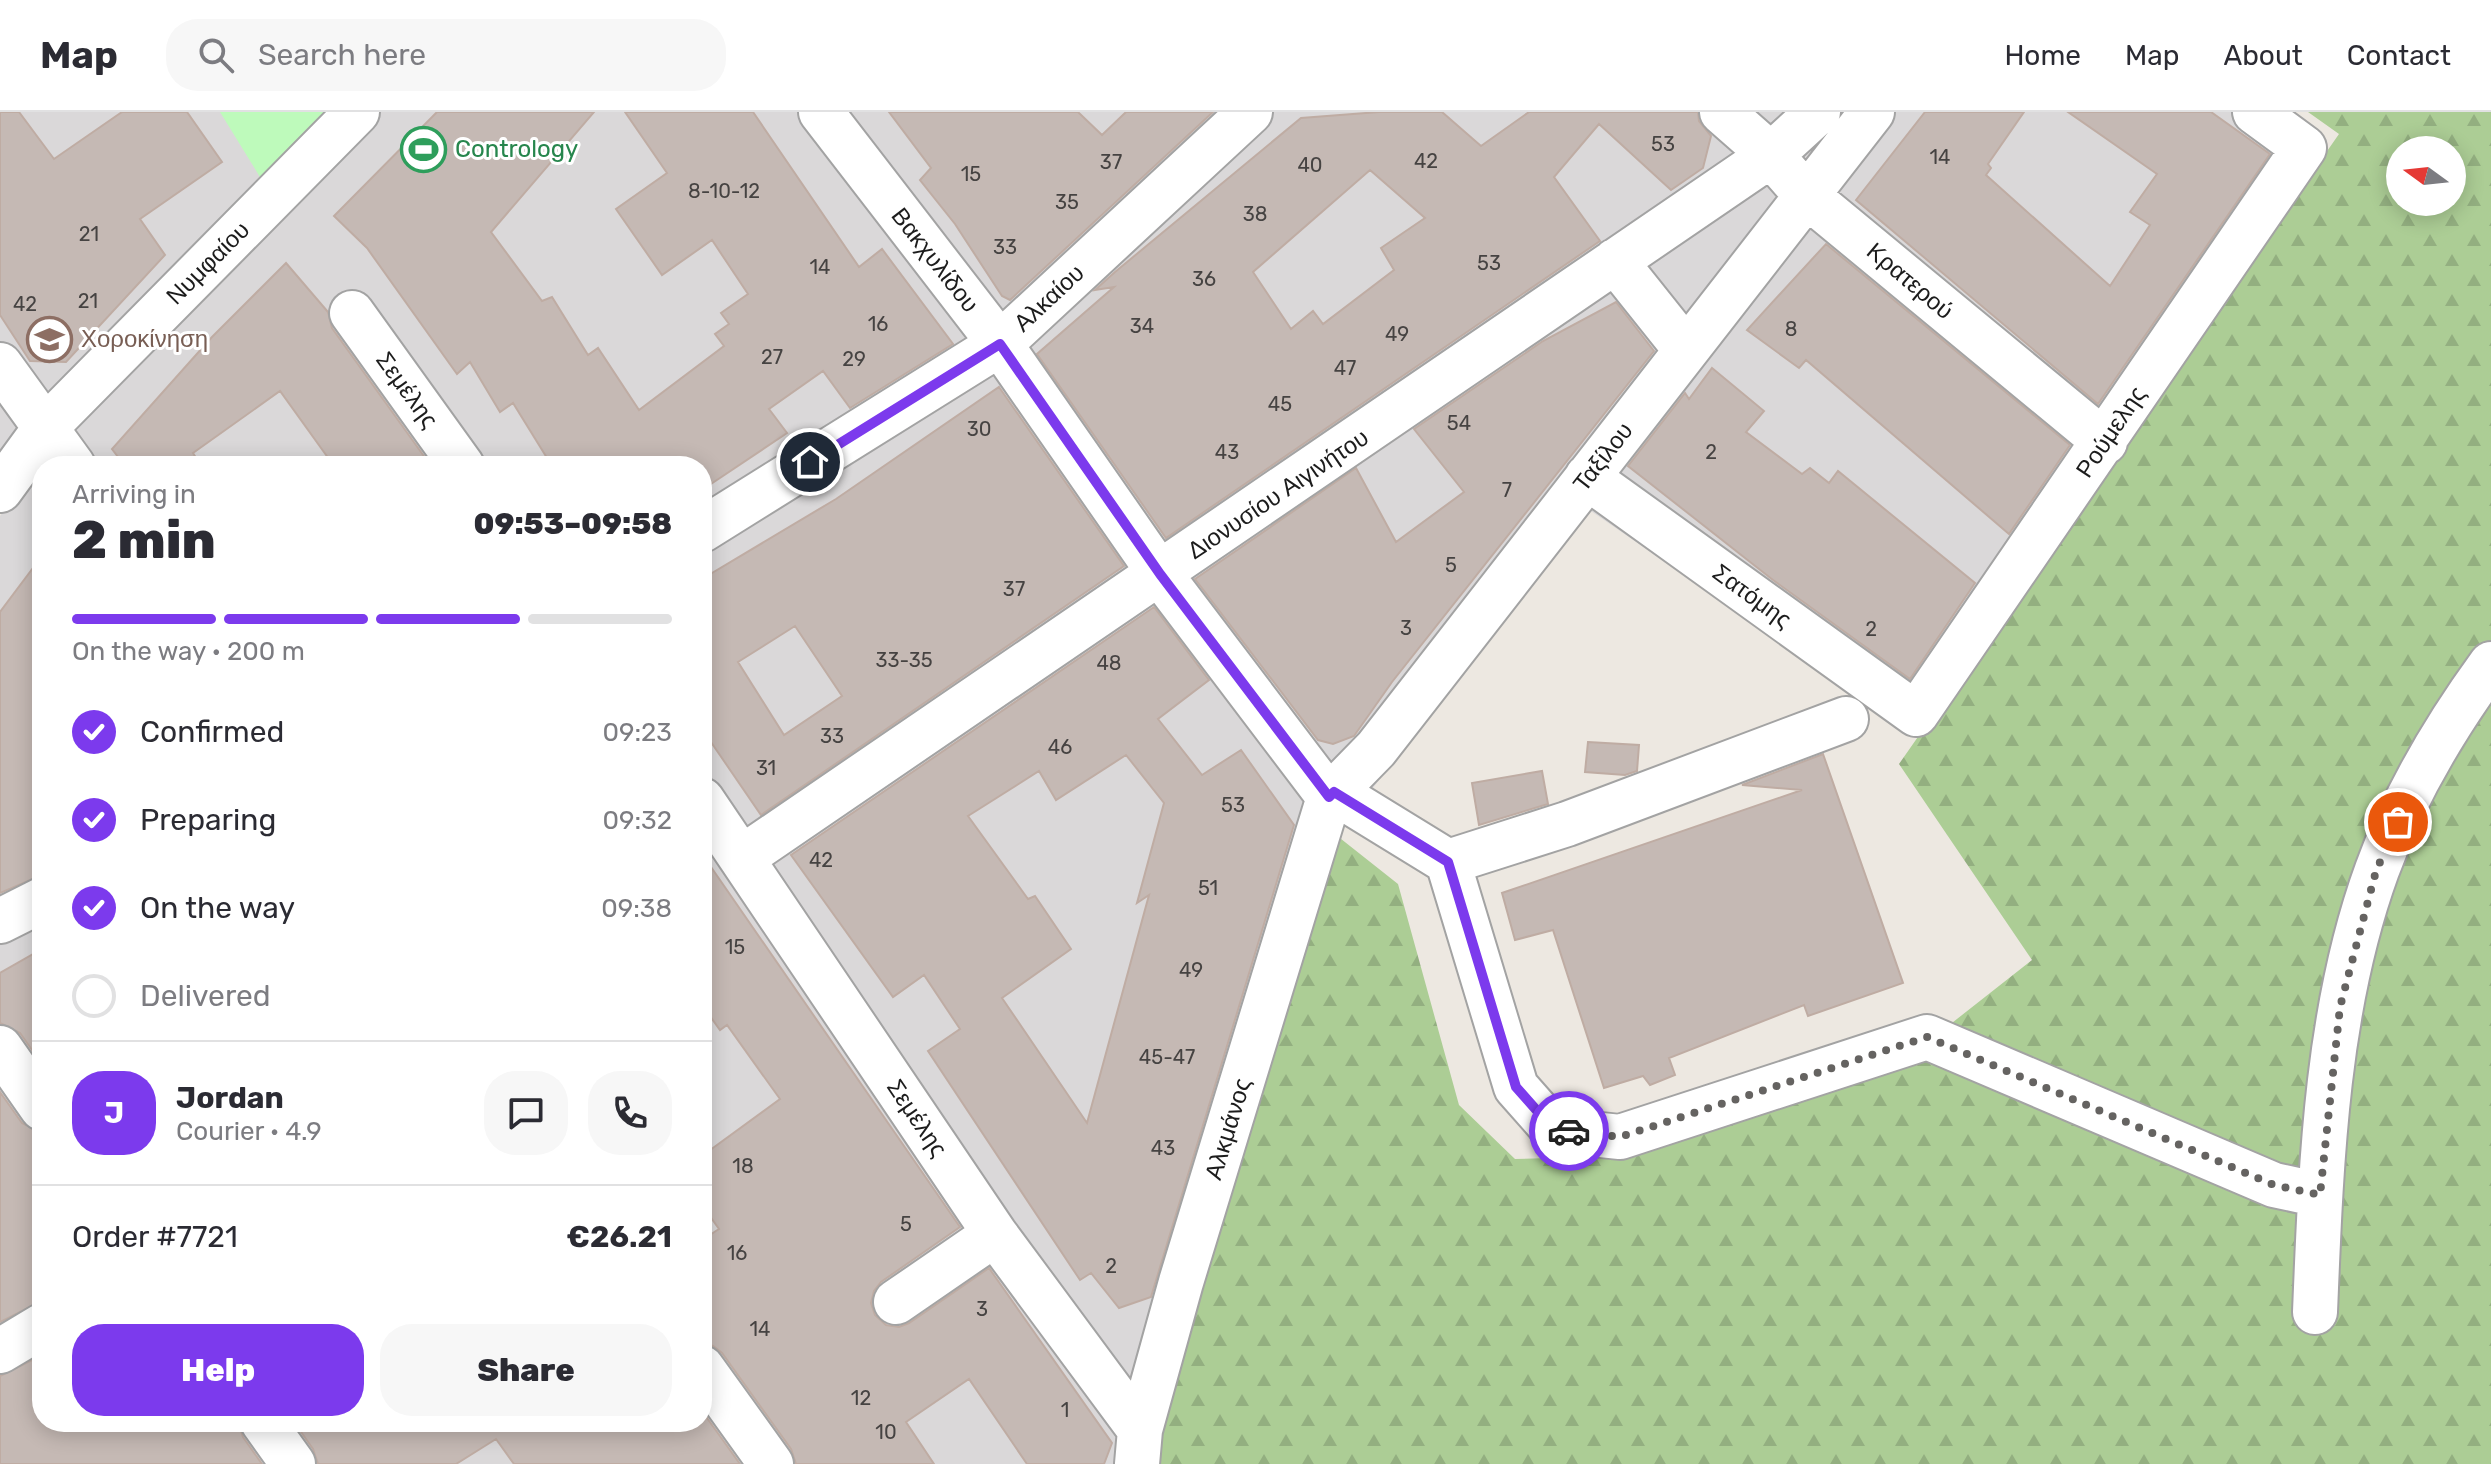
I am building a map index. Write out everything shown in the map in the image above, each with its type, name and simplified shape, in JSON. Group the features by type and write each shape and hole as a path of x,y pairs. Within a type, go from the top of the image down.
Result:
{"street":[{"name":"Νυμφαίου","path":"0,490 17,397 357,112"},
{"name":"Βακχυλίδου","path":"821,112 1000,344 1160,574 1332,795"},
{"name":"Αλκαίου","path":"712,524 1000,344 1250,112"},
{"name":"Κρατερού","path":"1722,112 1771,155 1806,195 2105,442"},
{"path":"1771,155 1818,112"},
{"name":"Ταξίλου","path":"1332,795 1376,749 1872,112"},
{"name":"Ρούμελης","path":"1916,714 2304,148 2255,112"},
{"name":"Διονυσίου Αιγινήτου","path":"743,857 1771,155"},
{"path":"1615,261 1686,350"},
{"name":"Σεμέλης","path":"352,313 455,456"},
{"path":"17,397 65,456"},
{"name":"Σατόμης","path":"1587,477 1916,714"},
{"path":"2315,1312 2320,1195 2340,1007 2376,871 2409,798 2456,712 2491,664"},
{"path":"1448,862 1567,824 1846,719"},
{"path":"1332,795 1448,862 1516,1087 1554,1130 1620,1137 1927,1037 2274,1185 2320,1195"},
{"name":"Αλκμάνος","path":"1139,1447 1181,1282 1332,795"},
{"name":"Σεμέλης","path":"712,814 1139,1447"},
{"path":"0,921 32,905"},
{"path":"0,1048 32,1094"},
{"path":"896,1302 995,1234"},
{"path":"0,1351 32,1332"},
{"path":"712,1382 771,1464"},
{"path":"270,1432 293,1464"}],"shaded area":[{"path":"0,112 326,112 52,393 28,390 0,397"},
{"path":"375,112 805,112 1324,814 1144,1464 0,1464 0,516 32,471 32,1432 712,1432 712,456 43,456"},
{"path":"848,112 2283,112 2326,142 1912,731 1588,509 1343,827 1002,327"},
{"path":"6,403 31,430 0,472 0,405"}],"green space":[{"path":"220,112 330,112 263,182"},
{"path":"2308,112 2491,112 2491,1464 1149,1464 1331,831 1398,884 1459,1105 1515,1159 1623,1156 1915,1052 2032,960 1899,764 2339,134"}],"building":[{"path":"0,112 19,112 54,159 122,112 187,112 222,162 140,219 165,255 66,362 30,361 0,315"},
{"path":"437,112 594,112 491,232 542,301 552,297 588,355 598,348 639,410 724,346 715,334 729,324 721,313 748,294 712,240 662,275 616,209 667,173 625,112 753,112 859,267 882,249 953,344 850,408 823,371 769,409 787,433 712,483 712,456 546,456 513,403 500,412 470,362 457,374 367,248 334,216"},
{"path":"889,112 1078,112 1102,135 1126,112 1213,112 1010,300 1002,296 955,224 920,180 931,168"},
{"path":"1379,112 1442,112 1481,146 1529,112 1698,112 1699,121 1711,136 1703,168 1671,190 1599,124 1554,177 1600,241 1166,538 1037,354 1114,287 1095,290 1115,272 1301,118","holes":["1370,170 1425,218 1381,248 1394,270 1323,324 1313,311 1291,329 1253,272"]},
{"path":"1925,112 2024,112 1988,164 1991,168 1986,175 2110,286 2150,225 2130,212 2157,174 2068,112 2211,112 2270,154 2098,404 1856,200"},
{"path":"1826,244 2070,445 2009,534 1806,360 1799,368 1747,330"},
{"path":"286,263 328,312 332,328 424,456 327,456 280,391 193,453 195,456 117,456 112,449 212,337"},
{"path":"1616,302 1654,351 1392,682 1354,736 1333,744 1318,740 1195,579 1356,468 1396,542 1464,492 1414,429 1543,341"},
{"path":"1712,368 1764,411 1746,432 1802,474 1810,468 1829,483 1838,471 1975,583 1910,679 1773,580 1628,466 1685,393 1689,399"},
{"path":"999,387 1124,566 761,815 712,744 712,573 836,499","holes":["795,626 842,696 784,735 738,662"]},
{"path":"32,569 32,879 0,893 0,612"},
{"path":"1154,607 1209,680 1158,719 1202,775 1241,750 1294,825 1151,1297 1119,1308 1091,1273 1080,1280 928,1051 960,1029 924,975 893,997 791,855","holes":["1126,755 1164,803 1137,903 1149,895 1087,1123 1002,998 1071,949 1035,896 1028,899 968,816 1039,771 1056,800"]},
{"path":"1588,742 1639,745 1637,771 1625,775 1585,772"},
{"path":"1823,754 1903,983 1808,1016 1804,1005 1669,1058 1675,1075 1650,1085 1643,1076 1604,1088 1553,930 1515,940 1502,893 1802,790 1742,785"},
{"path":"1542,771 1548,804 1479,825 1472,783"},
{"path":"712,868 960,1227 881,1282 874,1291 871,1303 875,1315 886,1325 899,1327 909,1323 989,1268 1112,1443 1104,1464 1027,1464 969,1379 906,1422 934,1464 796,1464 791,1449 722,1353 712,1346 712,1234 719,1229 712,1219 712,1149 780,1099 727,1025 720,1030 712,1019"},
{"path":"32,955 32,1050 20,1033 0,1023 0,973"},
{"path":"0,1092 22,1123 32,1128 32,1306 0,1322"},
{"path":"32,1360 32,1432 241,1432 262,1464 0,1464 0,1376"},
{"path":"712,1425 740,1464 514,1464 496,1439 456,1464 318,1464 313,1449 301,1432 712,1432"}],"way so far":[{"path":"1569,1131 1620,1137 1927,1037 2274,1185 2320,1195 2340,1007 2376,871 2398,822"}],"place":[{"name":"Contrology","path":"424,149"},
{"name":"Χοροκίνηση","path":"50,339"}],"route":[{"path":"810,462 1000,344 1160,574 1329,797 1334,792 1448,862 1516,1087 1554,1130 1569,1131"}]}
